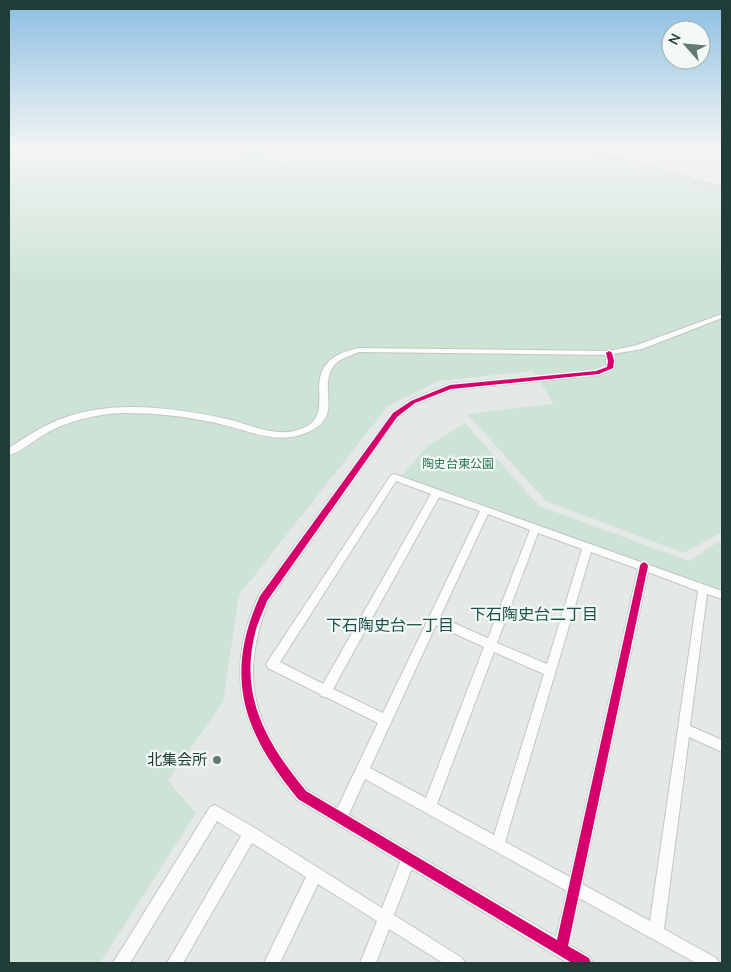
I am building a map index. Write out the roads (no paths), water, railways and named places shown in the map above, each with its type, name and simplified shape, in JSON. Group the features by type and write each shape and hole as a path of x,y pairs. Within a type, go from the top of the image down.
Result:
{"street":[{"path":"9,452 61,422 99,412 128,410 198,417 280,435 297,433 320,419 325,406 328,370 336,360 358,350 548,354 608,353 639,347 722,316"},
{"path":"584,963 408,860 302,795 279,770 261,739 252,712 246,669 252,623 263,599 395,415 413,402 450,387 597,373 610,368 611,361 608,353"},
{"path":"384,720 272,664 394,477 722,595"},
{"path":"325,692 437,492"},
{"path":"340,818 384,720 485,510"},
{"path":"429,807 536,527"},
{"path":"498,844 588,546"},
{"path":"561,950 644,566"},
{"path":"656,932 703,588"},
{"path":"433,619 551,672"},
{"path":"684,729 722,746"},
{"path":"362,770 711,963"},
{"path":"121,963 215,812 457,963"},
{"path":"175,963 250,833"},
{"path":"368,963 408,860"},
{"path":"272,963 315,875"}],"place":[{"name":"北集会所","path":"217,760"}],"district":[{"name":"下石陶史台二丁目","path":"534,614"},
{"name":"下石陶史台一丁目","path":"390,625"}],"park label":[{"name":"陶史台東公園","path":"458,464"}]}
